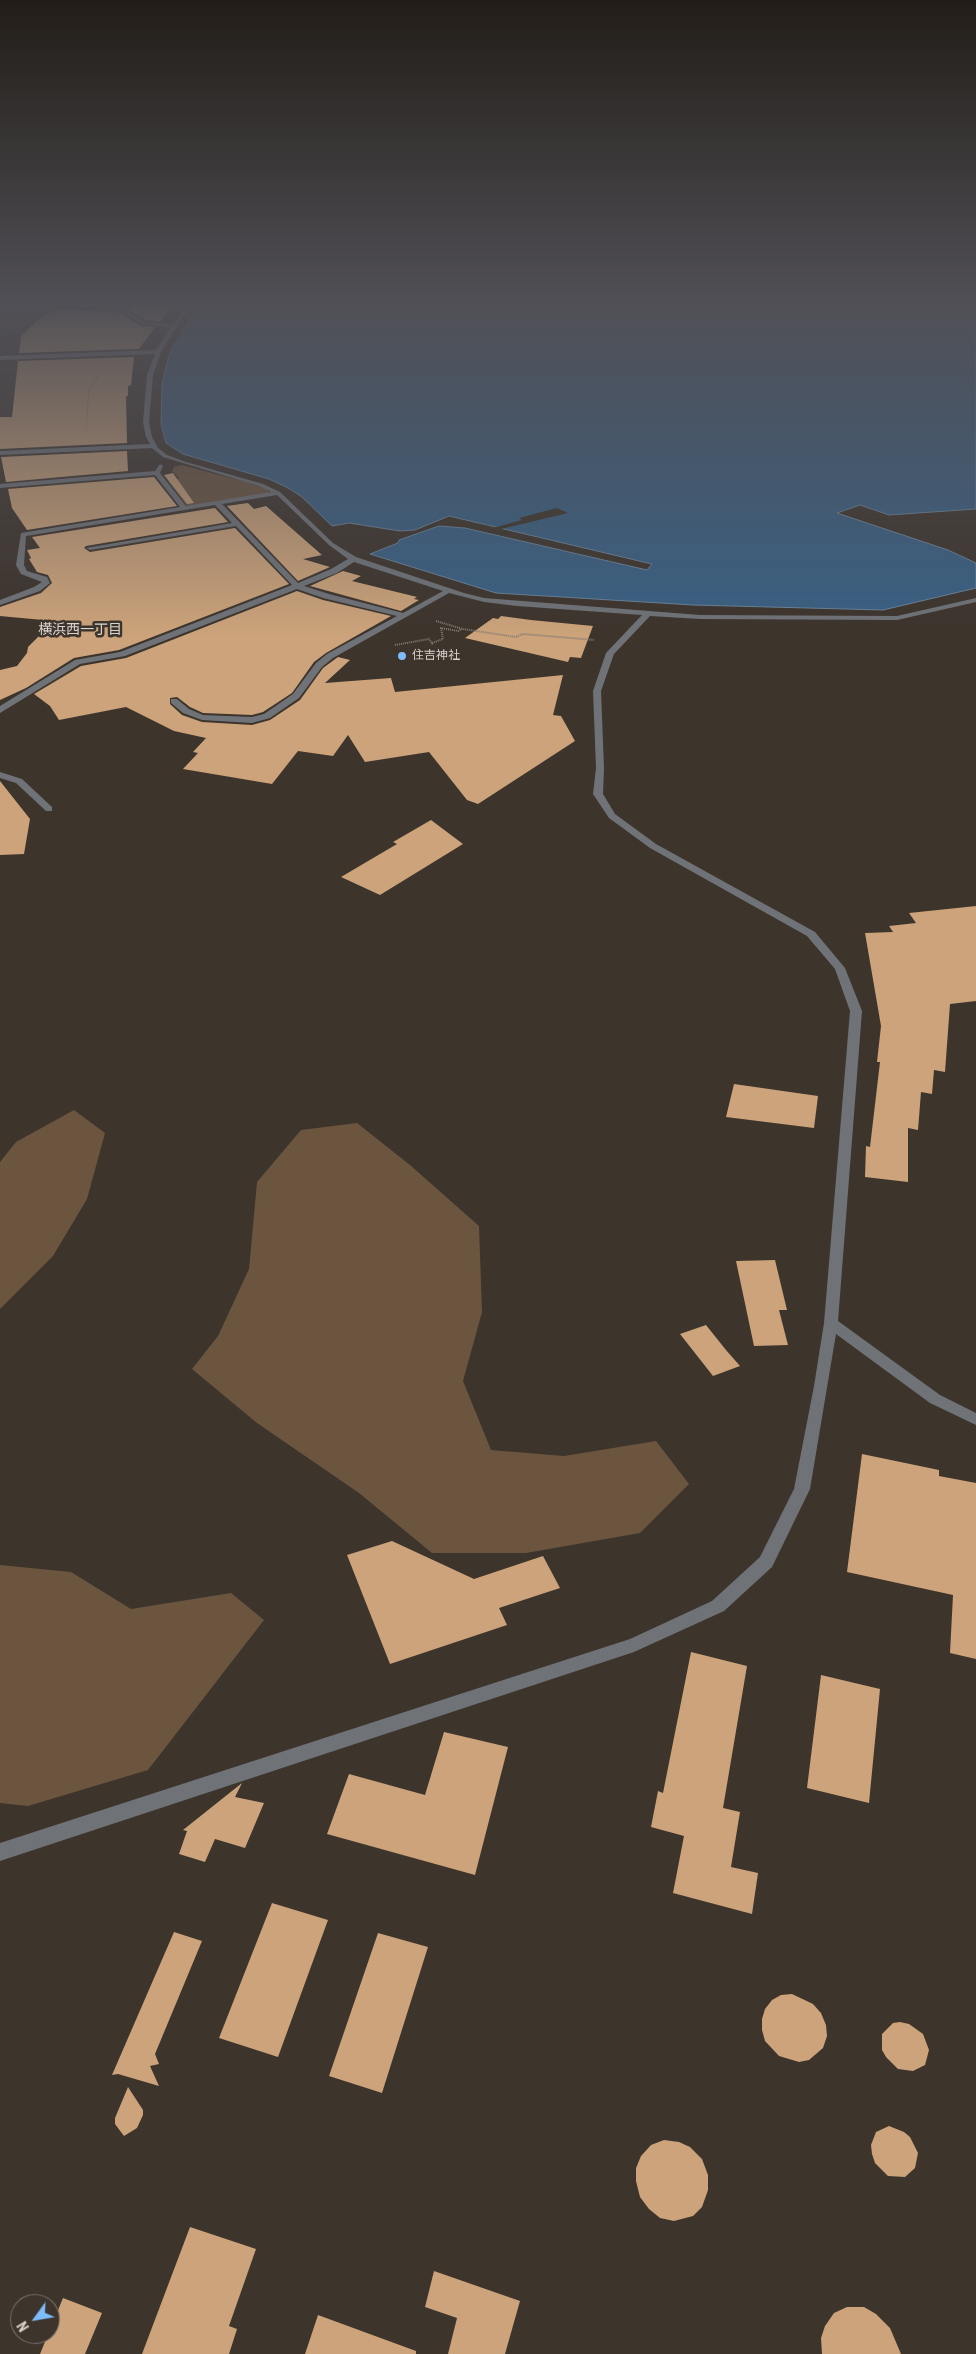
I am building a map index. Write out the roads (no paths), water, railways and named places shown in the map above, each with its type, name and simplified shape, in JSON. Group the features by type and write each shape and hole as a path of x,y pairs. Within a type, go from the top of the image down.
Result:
{"street":[{"path":"147,416 149,437 154,446 165,456 261,485 278,493 330,544 353,559 448,591 484,600 700,617 872,619 897,618 976,600"},
{"path":"0,453 154,446"},
{"path":"157,472 165,456"},
{"path":"0,486 157,472"},
{"path":"157,472 184,509"},
{"path":"0,603 37,589 46,583 44,579 24,572 20,565 23,534 278,493"},
{"path":"218,504 297,586 326,596 404,614"},
{"path":"90,548 237,524"},
{"path":"0,710 78,662 122,654 334,571 353,559"},
{"path":"174,701 186,711 202,717 252,720 267,716 296,696 319,665 330,656 448,591"},
{"path":"0,1852 634,1645 718,1606 766,1562 802,1489 831,1323 856,1011 840,968 811,934 653,846 612,816 598,794 600,768 597,691 610,653 649,612"},
{"path":"0,775 19,781 48,809"},
{"path":"831,1323 935,1399 976,1419"}],"water":[{"path":"161,416 976,416 976,509 889,515 860,505 837,513 948,550 976,563 976,588 883,610 693,605 496,593 370,554 398,543 399,540 439,526 465,528 647,570 652,564 449,516 415,530 400,531 349,523 332,526 302,497 288,488 269,479 183,454 166,443 161,424"}],"place":[{"name":"住吉神社","path":"402,656"}],"district":[{"name":"横浜西一丁目","path":"80,630"}]}
